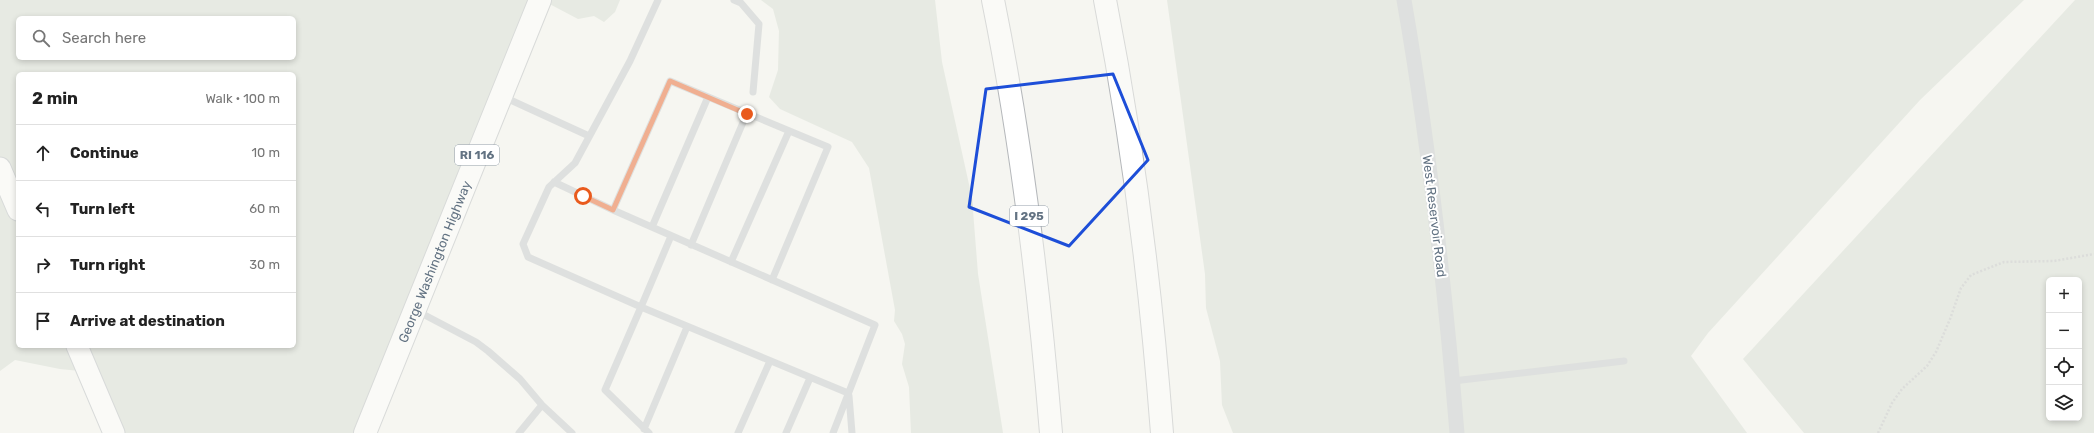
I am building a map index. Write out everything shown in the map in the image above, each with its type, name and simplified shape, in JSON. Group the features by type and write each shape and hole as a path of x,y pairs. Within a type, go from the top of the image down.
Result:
{"main road":[{"name":"George Washington Highway","path":"365,433 540,0"},
{"name":"I 295","path":"993,0 1026,196 1041,319 1051,433"},
{"path":"1105,0 1120,82 1138,206 1153,331 1162,433"}],"street":[{"name":"West Reservoir Road","path":"1404,0 1416,68 1437,221 1457,433"},
{"path":"0,168 16,205"},
{"path":"78,348 114,433"}],"lane":[{"path":"658,0 630,61 575,163 549,187 523,244 528,257 641,308 848,393"},
{"path":"734,0 741,3 759,24 753,92"},
{"path":"613,210 670,81 828,147 772,280"},
{"path":"501,96 589,136"},
{"path":"652,227 708,97"},
{"path":"691,245 747,114"},
{"path":"731,262 789,131"},
{"path":"554,182 691,245 875,326 833,433"},
{"path":"671,236 605,390 646,431 687,327"},
{"path":"415,310 476,342 488,351 520,379 542,405 572,433"},
{"path":"738,433 770,361"},
{"path":"1453,380 1624,361"},
{"path":"786,433 810,378"},
{"path":"848,393 852,433"},
{"path":"519,433 542,405"}],"path":[{"path":"1878,433 1892,403 1902,389 1927,366 1936,352 1961,288 1971,275 2004,262 2054,261 2094,254"}],"highlighted area":[{"path":"1113,74 1148,160 1069,246 969,207 986,89"}],"shaded area":[{"path":"0,0 537,0 364,433 116,433 90,372 60,369 15,360 0,371"},
{"path":"542,0 620,0 615,12 604,22 594,16 578,19"},
{"path":"761,0 935,0 942,62 972,198 978,274 1003,433 911,433 909,387 902,364 905,344 902,334 894,321 895,310 869,168 852,142 780,109 769,97 778,70 779,31 773,9"},
{"path":"1167,0 2024,0 1920,100 1708,333 1691,356 1747,433 1233,433 1222,405 1220,361 1206,308 1205,274"},
{"path":"2075,0 2094,0 2094,433 1804,433 1743,359"}],"route":[{"path":"583,196 613,210 670,81 747,114"}]}
